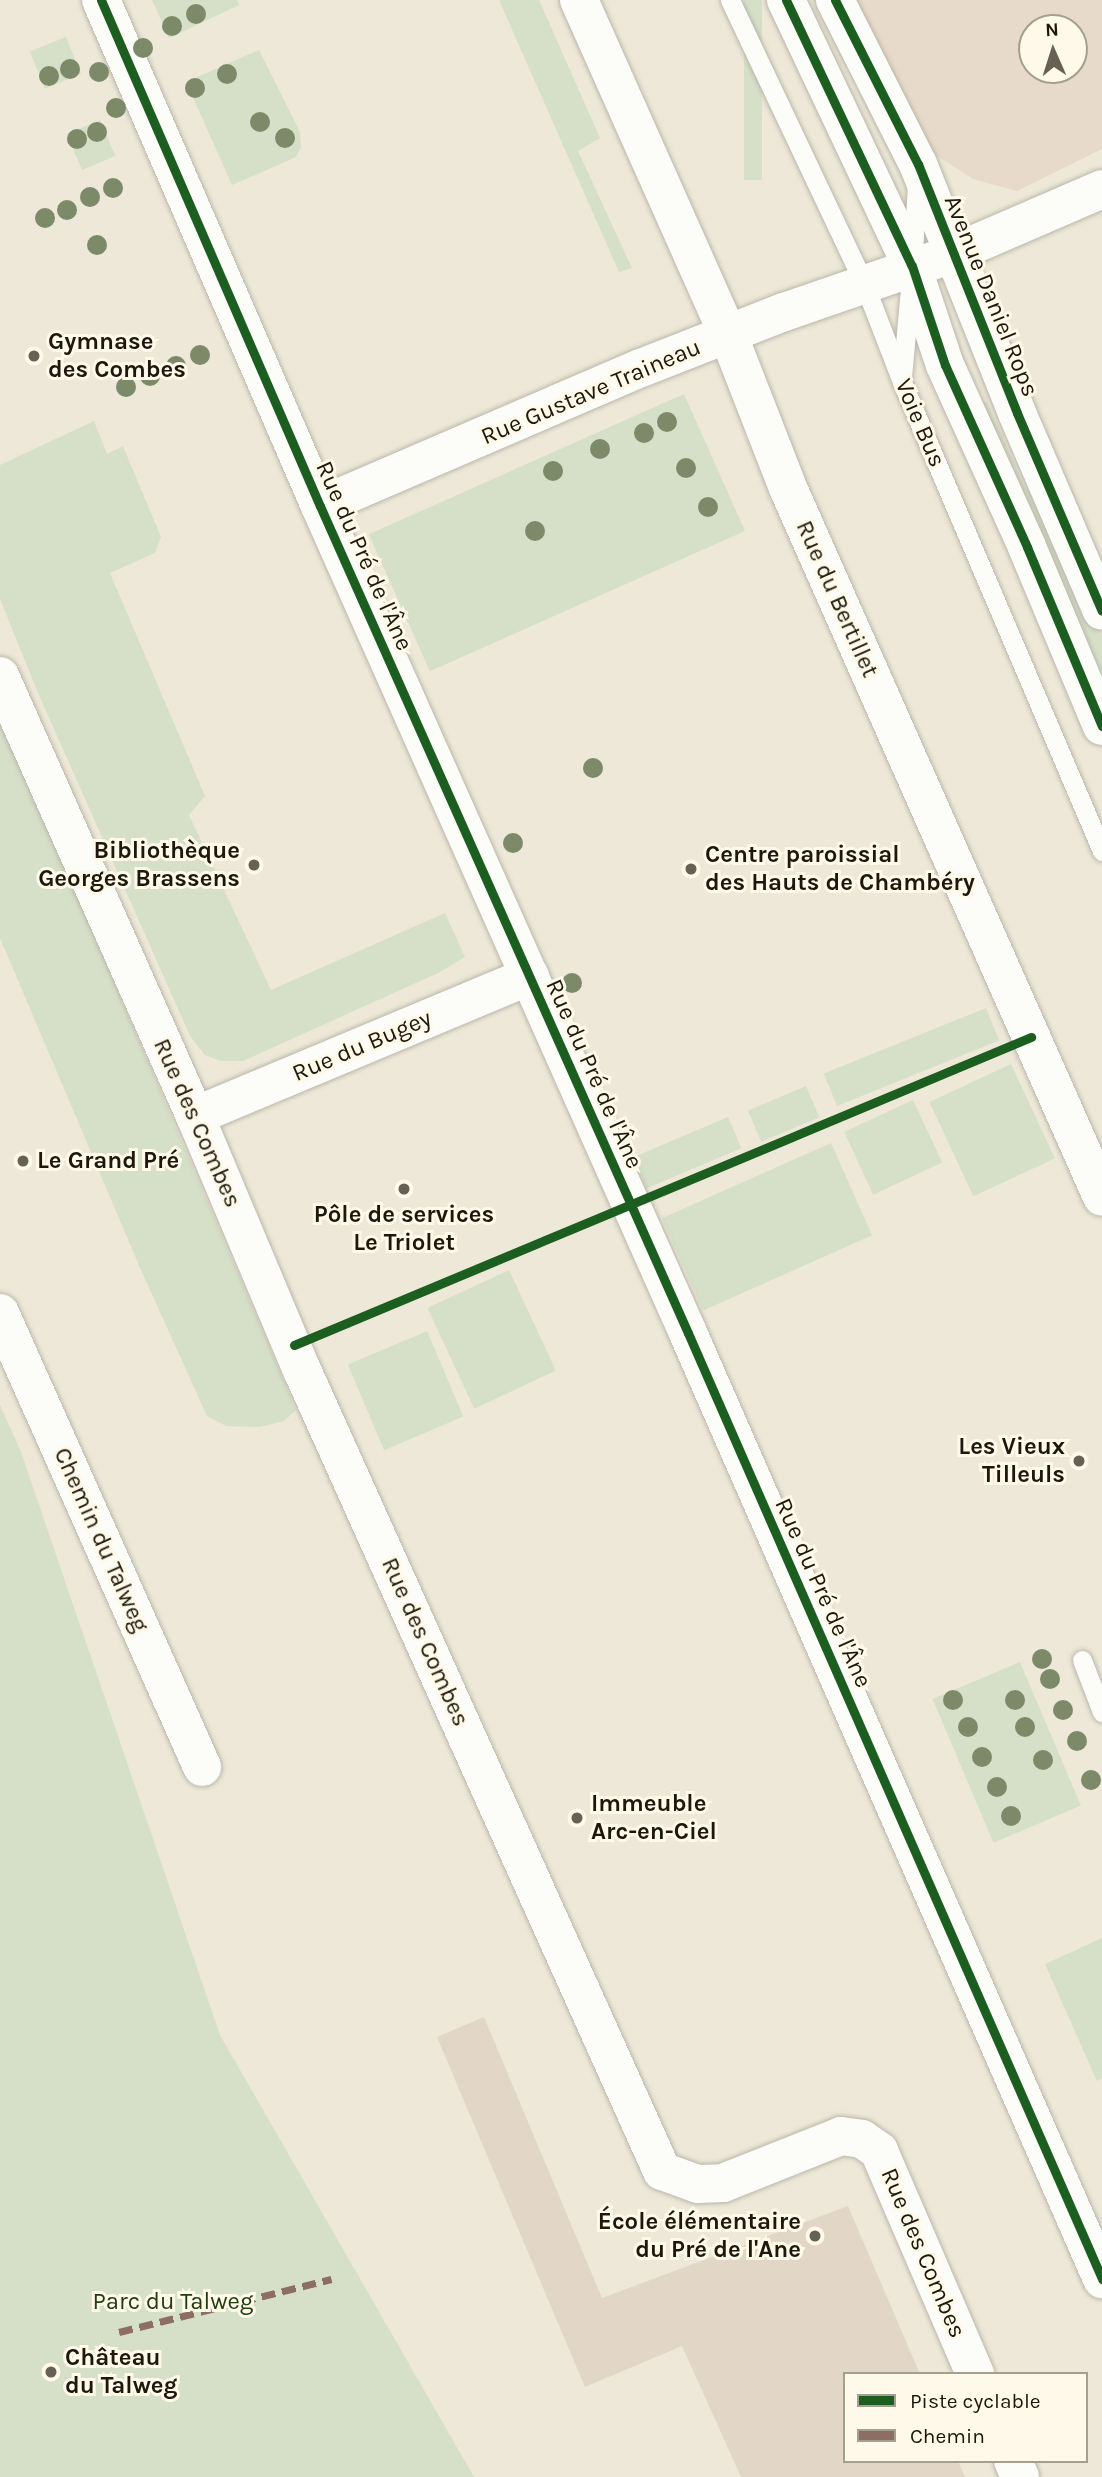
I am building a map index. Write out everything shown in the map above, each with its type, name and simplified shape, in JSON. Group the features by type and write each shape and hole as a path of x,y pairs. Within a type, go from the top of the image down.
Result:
{"street":[{"name":"Rue du Pré de l'Âne","path":"101,0 320,506 530,976 1102,2279"},
{"name":"Rue du Bertillet","path":"579,0 728,334 788,488 1102,1196"},
{"path":"786,0 912,266 944,365 1027,547 1102,726"},
{"name":"Avenue Daniel Rops","path":"835,0 918,164 952,254 1102,611"},
{"name":"Rue Gustave Traineau","path":"320,506 728,334 865,286 912,266 952,254 1102,189"},
{"name":"Rue des Combes","path":"0,676 195,1116 302,1370 662,2171 698,2184 723,2183 841,2136 862,2139 879,2151 974,2372"},
{"name":"Rue du Bugey","path":"195,1116 530,976"},
{"name":"Chemin du Talweg","path":"0,1313 202,1767"}],"lane":[{"name":"Voie Bus","path":"730,0 865,286 902,382 1102,851"},
{"path":"902,382 918,164"},
{"path":"1082,1660 1102,1712"}],"shaded area":[{"path":"850,0 1102,0 1102,149 1017,191 973,179 934,154"},
{"name":"École élémentaire du Pré de l'Ane","path":"484,2017 602,2298 848,2206 919,2372 843,2372 843,2463 959,2463 965,2477 741,2477 682,2346 585,2387 437,2037"}],"green space":[{"path":"152,0 237,0 239,5 169,38"},
{"path":"499,0 539,0 600,138 578,151 632,268 619,272"},
{"path":"744,0 762,0 762,180 744,180"},
{"path":"66,37 81,74 45,89 30,52"},
{"path":"259,50 300,132 301,147 296,157 232,185 186,82"},
{"path":"100,120 115,156 82,170 67,134"},
{"path":"684,394 745,531 430,671 369,534"},
{"path":"987,402 1023,483 1062,538 1102,636 1102,700 979,403"},
{"path":"94,421 107,454 123,446 161,537 155,553 110,573 205,796 189,815 271,990 445,913 465,957 438,973 243,1061 221,1061 205,1055 190,1036 38,693 0,599 0,465"},
{"path":"0,714 296,1410 284,1421 260,1427 226,1426 207,1416 141,1270 0,938"},
{"path":"986,1008 999,1040 837,1106 824,1074"},
{"path":"1011,1064 1055,1158 973,1196 929,1102"},
{"path":"806,1086 819,1117 761,1142 748,1111"},
{"path":"913,1100 942,1163 873,1195 844,1132"},
{"path":"728,1117 741,1148 646,1189 633,1157"},
{"path":"831,1143 872,1235 703,1311 662,1218"},
{"path":"509,1270 556,1371 474,1409 427,1308"},
{"path":"427,1331 463,1417 384,1450 348,1365"},
{"name":"Parc du Talweg","path":"0,1405 21,1452 220,2035 474,2477 0,2477"},
{"path":"1020,1662 1081,1806 994,1843 933,1699"},
{"path":"1102,1938 1102,2078 1097,2081 1045,1964"}],"marked path":[{"path":"119,2332 332,2279"}],"cycle path":[{"path":"101,0 320,506 688,1333 1102,2279"},
{"path":"786,0 912,266 945,365 1027,547 1102,726"},
{"path":"835,0 918,164 1017,413 1102,611"},
{"path":"294,1345 1031,1037"}],"place":[{"name":"Gymnase des Combes","path":"34,356"},
{"name":"Bibliothèque Georges Brassens","path":"254,865"},
{"name":"Centre paroissial des Hauts de Chambéry","path":"691,869"},
{"name":"Le Grand Pré","path":"23,1161"},
{"name":"Pôle de services Le Triolet","path":"404,1189"},
{"name":"Les Vieux Tilleuls","path":"1079,1461"},
{"name":"Immeuble Arc-en-Ciel","path":"577,1818"},
{"name":"École élémentaire du Pré de l'Ane","path":"815,2236"},
{"name":"Château du Talweg","path":"51,2372"}]}
